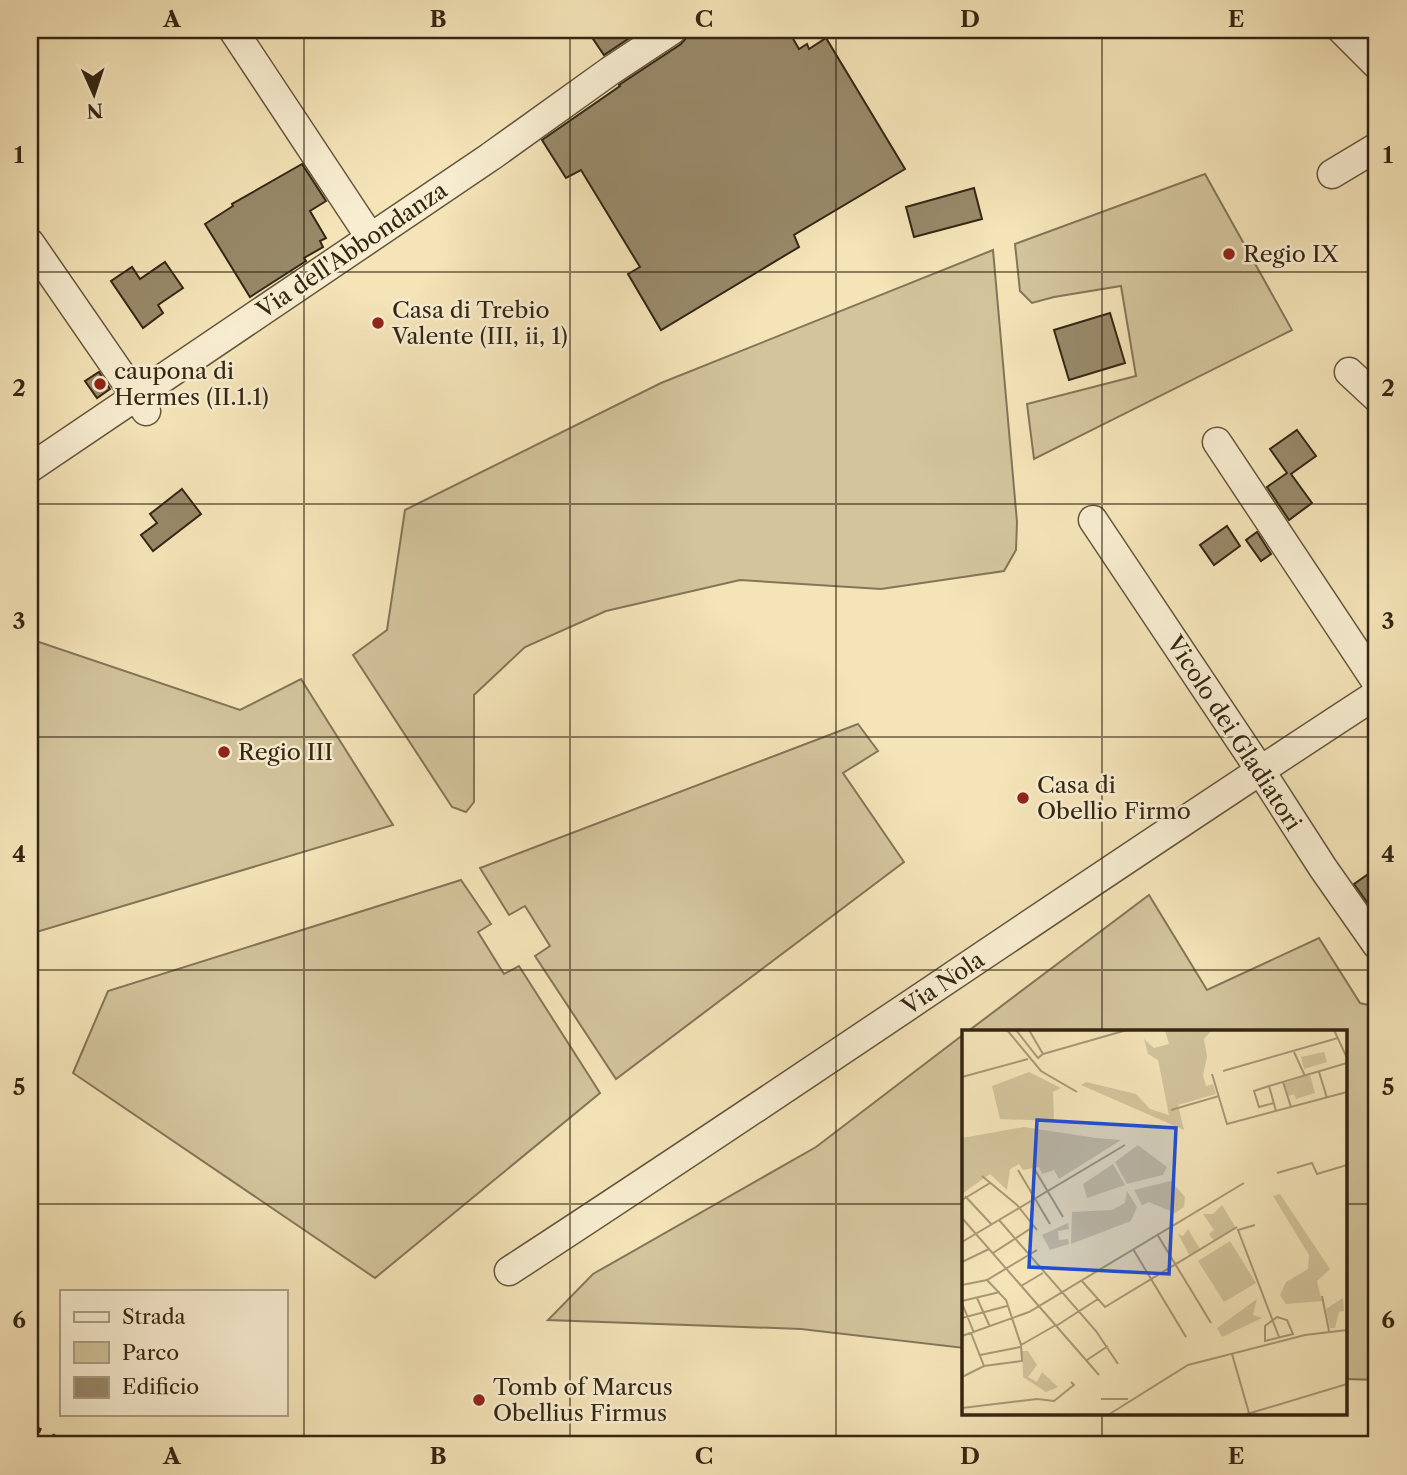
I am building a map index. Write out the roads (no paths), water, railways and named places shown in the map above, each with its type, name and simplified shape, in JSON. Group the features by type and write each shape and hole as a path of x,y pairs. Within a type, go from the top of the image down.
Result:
{"street":[{"path":"233,30 370,237"},
{"name":"Via dell'Abbondanza","path":"30,468 141,404 370,237 673,30"},
{"path":"1342,30 1377,65"},
{"path":"1332,174 1377,147"},
{"path":"30,243 141,404"},
{"path":"1349,372 1377,398"},
{"path":"1217,442 1377,683"},
{"name":"Vicolo dei Gladiatori","path":"1093,520 1323,868 1377,945"},
{"name":"Via Nola","path":"509,1271 1377,694"}],"railway":[{"path":"30,1426 73,1445"}],"place":[{"name":"Regio IX","path":"1229,254"},
{"name":"Casa di Trebio Valente (III, ii, 1)","path":"378,323"},
{"name":"caupona di Hermes (II.1.1)","path":"100,384"},
{"name":"Regio III","path":"224,752"},
{"name":"Casa di Obellio Firmo","path":"1023,798"},
{"name":"Tomb of Marcus Obellius Firmus","path":"479,1400"}]}
